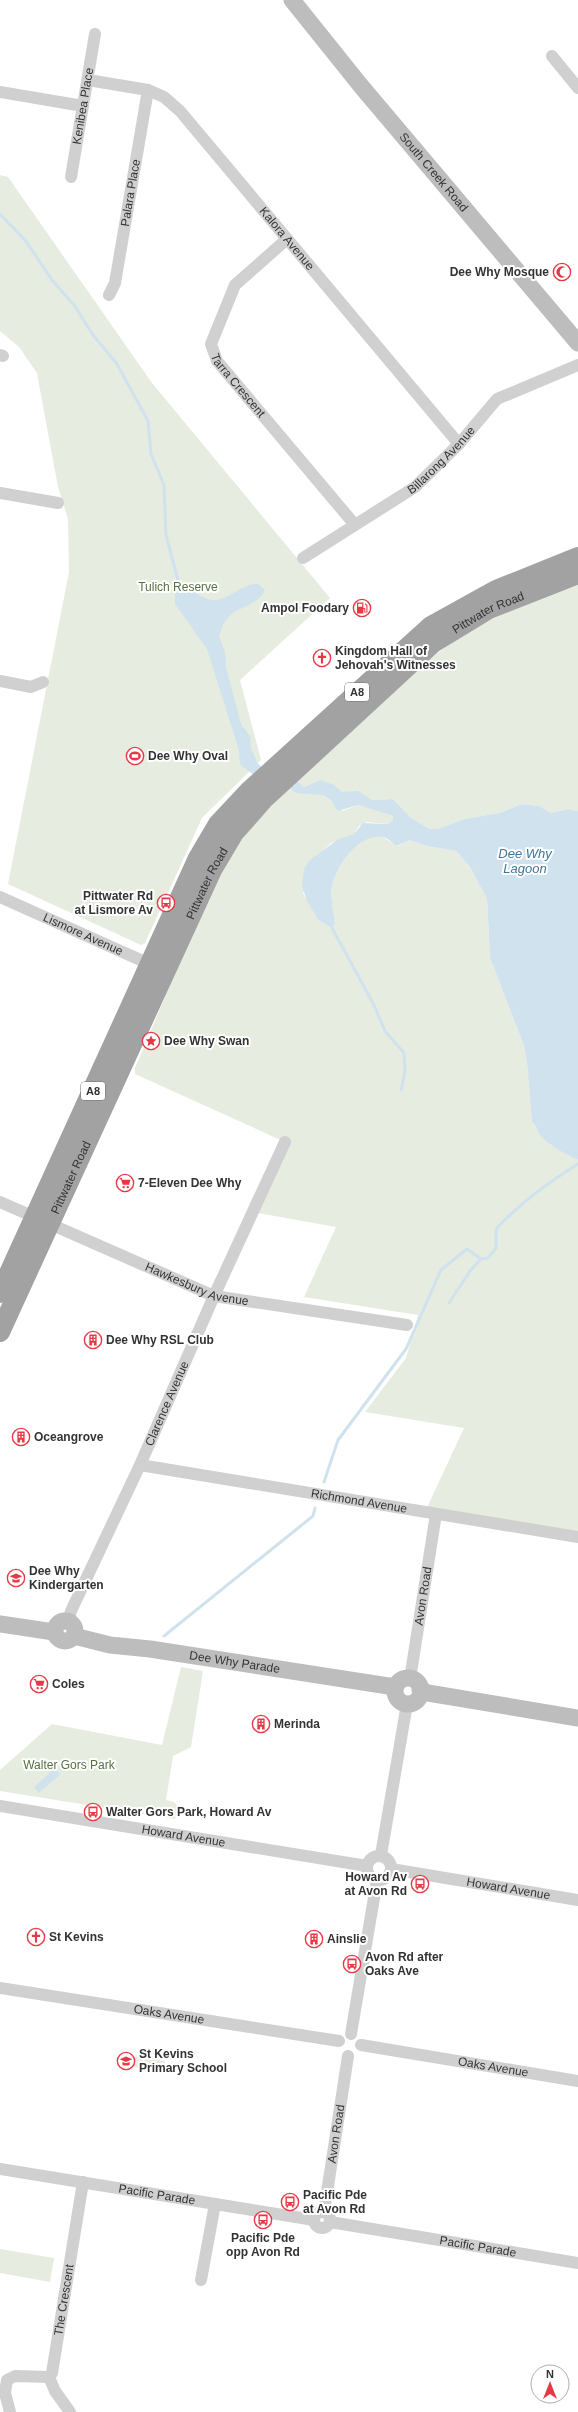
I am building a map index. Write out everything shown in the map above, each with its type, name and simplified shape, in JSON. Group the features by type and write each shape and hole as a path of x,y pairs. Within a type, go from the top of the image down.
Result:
{"highway":[{"name":"Pittwater Road","path":"281,772 375,675 437,622 496,590 578,557"},
{"name":"Pittwater Road","path":"0,1332 43,1220 158,968 222,851 245,819 256,795 281,772 445,635 489,609 578,574"},
{"name":"Pittwater Road","path":"0,1293 43,1220"}],"main road":[{"name":"South Creek Road","path":"292,0 362,86 578,343"},
{"path":"0,1624 54,1632 57,1638 63,1642 70,1641 71,1629"},
{"name":"Dee Why Parade","path":"71,1629 122,1647 157,1650 395,1688"},
{"path":"415,1684 418,1698 407,1704 396,1697 395,1688 403,1679 415,1684 428,1693 578,1718"}],"street":[{"name":"Kenibea Place","path":"71,177 95,34"},
{"path":"552,56 578,88"},
{"name":"Kalora Avenue","path":"88,80 148,90 164,97 180,111 459,444"},
{"name":"Palara Place","path":"109,295 115,283 148,90"},
{"path":"0,92 83,106"},
{"name":"Tarra Crescent","path":"287,239 235,285 211,344 217,361 355,525"},
{"name":"Billarong Avenue","path":"303,558 415,487 459,444 497,399 578,365"},
{"path":"0,493 58,503"},
{"path":"0,681 31,687 43,682"},
{"name":"Lismore Avenue","path":"0,897 158,968"},
{"name":"Clarence Avenue","path":"71,1629 71,1611 140,1465 214,1296 285,1142"},
{"name":"Hawkesbury Avenue","path":"0,1202 214,1296 407,1325"},
{"name":"Richmond Avenue","path":"140,1465 578,1537"},
{"name":"Avon Road","path":"415,1684 436,1514"},
{"path":"381,1856 407,1704"},
{"name":"Howard Avenue","path":"0,1806 367,1866"},
{"path":"381,1856 389,1860 391,1869 385,1878 377,1880 370,1876 367,1866 372,1857 381,1856"},
{"name":"Howard Avenue","path":"391,1869 578,1900"},
{"path":"351,2034 377,1880"},
{"name":"Oaks Avenue","path":"0,1988 339,2041"},
{"path":"351,2034 358,2037 361,2045 356,2055 348,2056 341,2052 339,2041 344,2035 351,2034"},
{"name":"Oaks Avenue","path":"361,2045 578,2081"},
{"name":"Avon Road","path":"327,2217 348,2056"},
{"name":"Pacific Parade","path":"0,2169 314,2220 318,2213 327,2217 578,2263"},
{"name":"The Crescent","path":"49,2377 52,2372 83,2182"},
{"path":"201,2280 215,2204"},
{"path":"10,2412 5,2393 7,2380 15,2376 49,2377 55,2391 70,2412"}],"green space":[{"name":"Tulich Reserve","path":"0,175 8,177 152,383 330,598 240,680 261,760 202,818 145,943 141,945 8,884 69,572 68,519 58,487 37,373 19,347 0,331"},
{"path":"578,585 578,811 569,809 551,813 539,806 522,804 499,813 464,819 438,829 430,829 410,817 393,799 372,800 342,792 320,780 304,787 297,781 423,664 455,640 494,618 542,597"},
{"path":"289,789 323,795 342,811 358,805 393,816 393,820 388,824 367,822 359,826 354,834 331,843 321,852 303,893 318,920 332,928 335,924 332,887 342,863 361,842 377,836 380,836 398,846 409,840 427,846 456,851 470,867 487,899 490,958 524,1046 539,1133 551,1145 578,1160 578,1538 425,1512 464,1428 365,1412 406,1358 418,1315 304,1297 336,1227 253,1212 285,1142 135,1074 135,1068 199,917 229,855 261,816"},
{"name":"Walter Gors Park","path":"181,1667 203,1671 191,1747 173,1756 166,1800 174,1802 177,1805 175,1819 0,1791 0,1770 52,1724 162,1745"},
{"path":"135,2055 165,2061 164,2072 133,2067"},
{"path":"0,2249 54,2258 50,2282 0,2273"}],"water":[{"name":"Dee Why Lagoon","path":"178,582 200,596 214,600 226,597 252,585 258,584 265,590 262,596 257,600 230,615 224,624 219,637 225,652 226,667 241,724 250,736 251,748 257,762 262,768 295,779 304,787 320,780 334,785 342,792 358,791 372,800 393,799 410,817 430,829 438,829 464,819 499,813 522,804 539,806 551,813 569,809 578,811 578,1160 548,1143 540,1135 532,1121 528,1070 524,1046 490,958 487,899 470,867 456,851 427,846 409,840 397,846 388,839 373,837 365,840 350,853 343,861 334,879 332,887 332,901 335,924 332,928 318,920 307,901 302,886 304,869 310,860 337,840 354,834 363,823 388,824 393,820 393,816 358,805 338,811 331,801 323,795 297,793 286,786 255,776 240,764 239,750 207,649 175,604 175,590"},
{"path":"55,1768 60,1775 39,1793 34,1787"}],"waterway":[{"path":"0,214 25,240 52,280 74,305 93,335 117,364 148,421 151,454 164,485 166,535 179,584"},
{"path":"332,928 374,1005 385,1031 404,1053 405,1072 401,1090"},
{"path":"324,1482 338,1440 406,1349 441,1270 467,1249 481,1259 488,1258 496,1248 496,1229 515,1210 535,1194 578,1164"},
{"path":"449,1303 470,1271 481,1259"},
{"path":"164,1636 313,1516 315,1508"}],"place":[{"name":"Dee Why Mosque","path":"562,272"},
{"name":"Ampol Foodary","path":"362,608"},
{"name":"Kingdom Hall of Jehovah's Witnesses","path":"322,658"},
{"name":"Dee Why Oval","path":"135,756"},
{"name":"Pittwater Rd at Lismore Av","path":"166,903"},
{"name":"Dee Why Swan","path":"151,1041"},
{"name":"7-Eleven Dee Why","path":"125,1183"},
{"name":"Dee Why RSL Club","path":"93,1340"},
{"name":"Oceangrove","path":"21,1437"},
{"name":"Dee Why Kindergarten","path":"16,1578"},
{"name":"Coles","path":"39,1684"},
{"name":"Merinda","path":"261,1724"},
{"name":"Walter Gors Park, Howard Av","path":"93,1812"},
{"name":"Howard Av at Avon Rd","path":"420,1884"},
{"name":"St Kevins","path":"36,1937"},
{"name":"Ainslie","path":"314,1939"},
{"name":"Avon Rd after Oaks Ave","path":"352,1964"},
{"name":"St Kevins Primary School","path":"126,2061"},
{"name":"Pacific Pde at Avon Rd","path":"290,2202"},
{"name":"Pacific Pde opp Avon Rd","path":"263,2220"}]}
